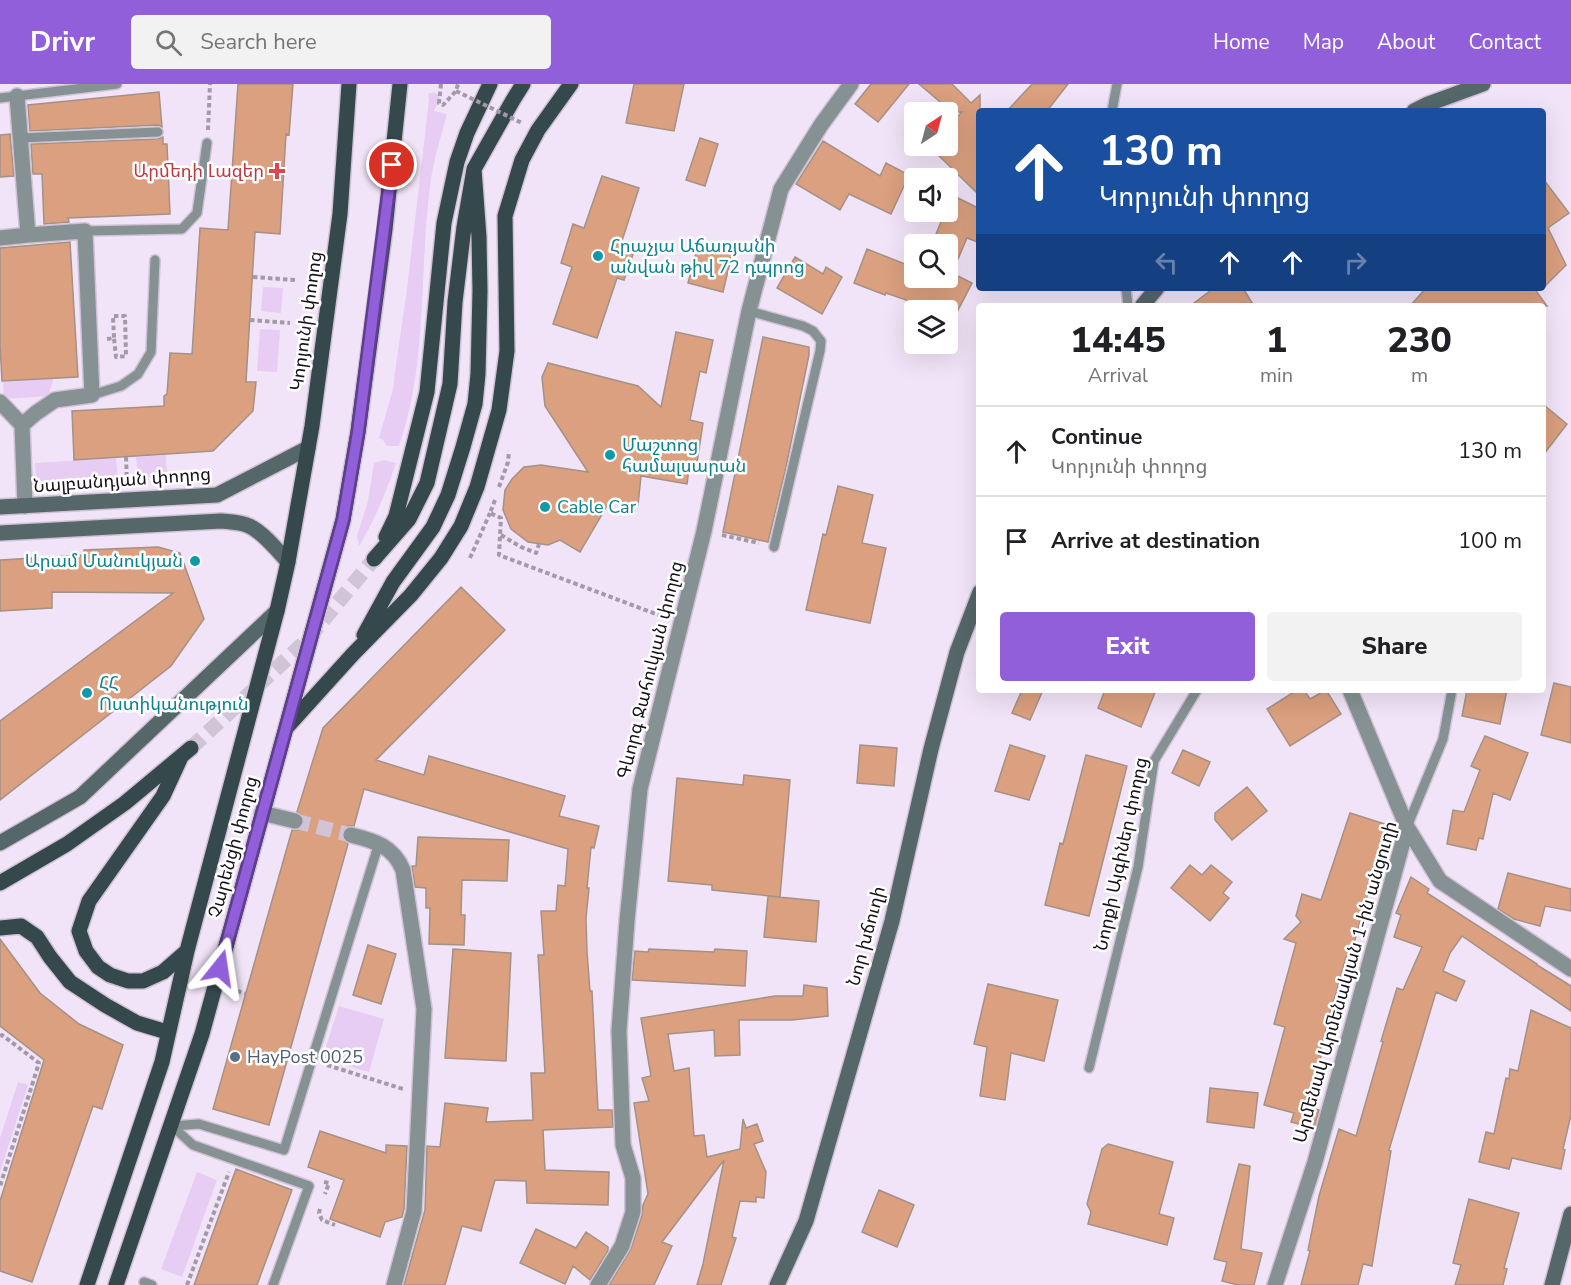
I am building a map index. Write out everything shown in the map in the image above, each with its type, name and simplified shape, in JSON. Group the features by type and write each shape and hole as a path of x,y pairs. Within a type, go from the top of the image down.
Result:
{"main road":[{"name":"Կորյունի փողոց","path":"288,562 308,448 340,214 350,84"},
{"name":"Չարենցի փողոց","path":"116,1285 202,1034 343,520 358,432 383,240 400,84"},
{"path":"490,84 467,133 457,162 444,223 427,392 396,516 374,559 409,519 428,483 450,384 455,302 474,169 523,84"},
{"path":"285,730 353,654 411,595 441,558 461,526 477,487 499,410 507,351 506,216 522,160 538,130 571,84"},
{"path":"1420,108 1483,84"},
{"path":"353,654 393,582 433,527 448,495 475,404 480,291 474,169"},
{"path":"1144,303 1154,291"},
{"name":"Նալբանդյան փողոց","path":"0,507 217,495 308,448"},
{"path":"0,533 220,521 240,523 251,526 288,562"},
{"name":"Չարենցի փողոց","path":"87,1285 162,1062 187,951 288,562"},
{"name":"Նոր խճուղի","path":"777,1285 806,1221 892,921 931,748 954,662 976,603"},
{"path":"0,843 80,796 277,611"},
{"path":"0,883 67,844 125,803 186,753 164,796 89,901 79,931 86,951 98,967 110,975 128,981 143,981 163,972 187,951"},
{"path":"0,928 21,926 37,937 70,982 137,1023 168,1032"},
{"path":"1552,1285 1571,1214"}],"street":[{"name":"Գևորգ Ջահուկյան փողոց","path":"598,1285 622,1246 633,1212 633,1178 623,1145 619,1031 640,789 704,531 749,311 781,189 821,124 851,84"},
{"path":"17,96 28,235"},
{"path":"0,238 85,231 92,394 55,400 36,412 22,425"},
{"path":"0,402 22,425 25,506"},
{"path":"1351,693 1407,827 1440,881 1571,969"},
{"path":"262,813 295,820"},
{"name":"Արմենակ Արմենակյան 1-ին անցուղի","path":"1275,1285 1315,1162 1407,827"},
{"path":"351,835 379,843 399,860 403,870 424,1009 414,1211 394,1285"}],"lane":[{"path":"0,98 117,84"},
{"path":"1113,108 1117,84"},
{"path":"20,138 158,132"},
{"path":"85,231 182,229 197,213 207,143"},
{"path":"92,394 121,386 138,374 151,352 155,261"},
{"path":"749,311 804,326 813,331 820,340 820,351 774,547"},
{"name":"Նորքի Այգիներ փողոց","path":"1089,1068 1138,867 1154,761 1195,693"},
{"name":"Արմենակ Արմենակյան 1-ին անցուղի","path":"1407,827 1443,739 1451,693"},
{"path":"172,1126 199,1124 284,1150 379,843"},
{"path":"172,1126 194,1145 309,1186 273,1285"}],"path":[{"path":"208,125 210,84"},
{"path":"441,84 439,103 443,105 456,91 458,84"},
{"path":"456,91 522,123"},
{"path":"253,277 295,280"},
{"path":"113,316 125,316 126,356 116,357 114,338 113,316"},
{"path":"250,320 290,323"},
{"path":"89,342 114,338"},
{"path":"126,457 127,483"},
{"path":"508,462 490,513 501,518 499,555 682,623"},
{"path":"704,531 774,547"},
{"path":"500,535 536,553 539,543"},
{"path":"237,991 246,994"},
{"path":"0,1036 2,1035 39,1063 0,1186"},
{"path":"312,1061 421,1094"},
{"path":"187,1285 230,1168"},
{"path":"322,1181 329,1184 319,1213 322,1220 335,1225"}],"shaded area":[{"path":"435,92 440,98 434,111 447,114 430,186 415,382 399,446 387,446 379,438 393,389 407,289 428,94"},
{"path":"263,287 283,288 281,313 261,311"},
{"path":"260,329 280,330 277,372 257,371"},
{"path":"54,378 48,396 4,399 3,382"},
{"path":"166,455 167,476 138,478 136,457"},
{"path":"116,458 118,479 36,483 35,463"},
{"path":"384,460 396,463 380,506 359,546 357,536 368,501 374,463"},
{"path":"339,1006 384,1019 369,1072 322,1059"},
{"path":"18,1082 28,1085 0,1172 0,1138"},
{"path":"197,1172 217,1180 182,1277 161,1269"}],"building":[{"path":"238,84 293,84 289,135 286,134 280,234 255,232 246,382 256,382 253,411 213,451 74,460 72,411 164,406 170,353 192,354 200,228 228,230"},
{"path":"634,84 684,84 674,131 626,123"},
{"path":"871,84 909,84 878,122 855,104"},
{"path":"919,84 952,84 971,103 980,95 980,108 976,108 976,192 958,174 958,168 951,168 939,156 958,156 958,116 962,112 958,112 958,102 940,102"},
{"path":"1032,84 1068,84 1049,108 1010,108"},
{"path":"159,92 162,127 158,125 30,131 28,105"},
{"path":"10,134 14,176 0,177 0,135"},
{"path":"163,137 163,144 167,144 170,214 68,218 69,222 44,224 42,174 33,174 31,144"},
{"path":"700,138 718,144 705,186 686,180"},
{"path":"823,141 880,176 886,163 904,172 904,186 891,214 849,194 840,210 796,184"},
{"name":"Հրաչյա Աճառյանի անվան թիվ 72 դպրոց","path":"602,176 639,188 621,244 635,249 624,280 617,278 597,338 553,324 572,267 561,263 573,224 584,228"},
{"path":"1546,183 1569,213 1548,228 1566,265 1546,285"},
{"path":"958,198 976,207 976,241 967,238 958,259 958,234 936,234 941,222 958,222"},
{"path":"70,242 78,377 2,381 0,248"},
{"path":"699,242 733,250 723,292 688,283"},
{"path":"867,249 904,264 904,288 958,288 958,276 972,283 958,310 958,300 906,300 886,293 885,295 854,283"},
{"path":"795,257 823,274 826,267 842,277 822,314 777,288"},
{"path":"1210,291 1245,291 1252,303 1194,303"},
{"path":"1423,291 1536,291 1545,303 1413,303"},
{"path":"676,332 713,340 706,373 700,371 690,420 703,423 697,463 690,462 687,484 641,476 638,505 611,499 580,552 560,540 548,545 528,542 511,529 503,510 505,490 524,467 541,465 588,472 545,406 542,377 548,363 638,386 661,407"},
{"path":"763,337 809,347 786,467 768,542 723,532"},
{"path":"1546,407 1567,424 1546,451"},
{"path":"838,486 873,495 862,543 886,548 870,623 806,610 823,534 826,535"},
{"name":"ՀՀ Ոստիկանություն","path":"158,547 180,553 204,619 171,666 0,800 0,721 173,593 52,592 52,608 0,611 0,560 84,555 84,550"},
{"path":"461,587 505,630 376,760 424,775 429,756 565,796 559,816 599,826 594,848 591,847 587,888 589,888 586,918 587,952 590,991 592,991 598,1110 612,1110 613,1127 543,1130 545,1170 609,1172 608,1205 527,1203 526,1181 495,1180 481,1231 462,1226 445,1285 404,1285 425,1210 427,1146 440,1147 445,1103 488,1108 486,1122 533,1120 531,1073 545,1073 538,955 544,955 541,911 556,911 558,885 565,886 568,849 364,789 354,826 348,826 342,832 342,838 348,844 269,1125 213,1109 292,830 298,830 304,824 304,818 297,812 323,728"},
{"path":"1554,683 1571,687 1571,743 1541,735"},
{"path":"1021,693 1042,693 1030,720 1012,713"},
{"path":"1104,693 1155,693 1141,727 1098,708"},
{"path":"1292,693 1306,693 1310,699 1321,693 1328,693 1341,714 1290,746 1267,709"},
{"path":"1466,693 1506,693 1500,724 1462,716"},
{"path":"1485,736 1528,753 1510,800 1493,793 1483,839 1479,838 1476,850 1447,844 1453,810 1464,812 1480,770 1471,766"},
{"path":"860,745 897,748 894,786 857,783"},
{"path":"1010,745 1045,756 1029,800 995,791"},
{"path":"1183,750 1210,762 1199,786 1172,773"},
{"path":"1086,755 1127,766 1089,916 1045,905 1060,843 1063,844"},
{"path":"744,775 790,780 780,897 712,890 712,885 668,881 677,778 743,785"},
{"path":"1247,787 1267,811 1232,840 1215,820 1215,813"},
{"path":"1350,813 1388,825 1367,888 1369,889 1350,958 1346,957 1319,1055 1321,1056 1308,1107 1319,1110 1314,1128 1291,1122 1294,1113 1264,1105 1285,1027 1274,1024 1296,943 1284,939 1301,922 1296,916 1302,894 1321,900"},
{"path":"418,837 509,840 507,881 462,880 461,915 465,915 464,945 429,944 430,908 426,908 426,888 415,887 412,866 416,866"},
{"path":"1190,865 1202,875 1211,865 1232,882 1223,893 1229,898 1210,921 1171,888"},
{"path":"1508,873 1571,889 1571,911 1545,906 1540,926 1514,919 1498,909"},
{"path":"1411,877 1429,889 1427,893 1571,986 1571,1011 1462,936 1450,953 1443,971 1465,981 1456,1001 1436,992 1389,1150 1391,1151 1372,1266 1363,1264 1358,1285 1301,1285 1310,1251 1308,1250 1319,1196 1339,1129 1356,1136 1397,988 1403,990 1422,947 1394,937 1401,915 1396,913"},
{"path":"768,896 819,901 816,942 764,937"},
{"path":"0,939 40,993 79,1024 123,1045 102,1109 93,1106 32,1282 0,1271 0,1201 44,1060 0,1026"},
{"path":"368,945 396,954 381,1004 353,995"},
{"path":"453,949 511,953 506,1061 445,1058"},
{"path":"649,949 747,951 745,986 632,980 635,951 648,952"},
{"path":"988,984 1058,1000 1044,1061 1011,1053 1005,1100 980,1096 987,1047 974,1044"},
{"path":"804,985 827,988 828,1016 792,1020 739,1020 740,1055 715,1056 714,1030 668,1034 674,1071 689,1068 694,1136 704,1135 707,1157 740,1149 743,1119 746,1128 757,1124 763,1141 754,1144 766,1172 764,1198 756,1197 756,1202 740,1201 732,1237 736,1238 721,1285 697,1285 724,1160 662,1242 672,1246 654,1285 609,1285 631,1249 648,1194 634,1103 649,1101 642,1078 651,1076 641,1018 775,996 803,996"},
{"path":"1531,1010 1571,1028 1571,1115 1561,1169 1512,1158 1509,1169 1479,1162 1486,1132 1494,1134 1506,1078 1509,1079 1510,1069 1518,1071"},
{"path":"1210,1088 1258,1093 1254,1128 1207,1122"},
{"path":"320,1131 386,1153 386,1145 407,1146 402,1217 385,1222 380,1237 330,1219 344,1180 308,1167"},
{"path":"1108,1144 1173,1162 1159,1214 1174,1218 1167,1245 1088,1224 1091,1212 1087,1204 1102,1149"},
{"path":"1239,1164 1250,1166 1241,1249 1262,1253 1254,1285 1238,1285 1222,1281 1227,1262 1214,1259"},
{"path":"236,1169 292,1190 257,1285 194,1285"},
{"path":"879,1190 914,1205 897,1247 862,1232"},
{"path":"1469,1199 1519,1213 1504,1268 1507,1269 1503,1285 1455,1285 1461,1265 1453,1263"},
{"path":"536,1229 576,1248 586,1232 608,1247 608,1251 590,1280 573,1266 565,1284 520,1263"}],"tunnel":[{"path":"191,748 306,641 374,559"},
{"path":"295,821 351,835"}],"place":[{"name":"Արմեդի Լազեր","path":"277,171"},
{"name":"Հրաչյա Աճառյանի անվան թիվ 72 դպրոց","path":"598,256"},
{"name":"Մաշտոց համալսարան","path":"610,455"},
{"name":"Cable Car","path":"545,507"},
{"name":"Արամ Մանուկյան","path":"195,561"},
{"name":"ՀՀ Ոստիկանություն","path":"87,693"},
{"name":"HayPost 0025","path":"235,1057"}],"route":[{"path":"220,968 343,520 358,432 392,165"}]}
